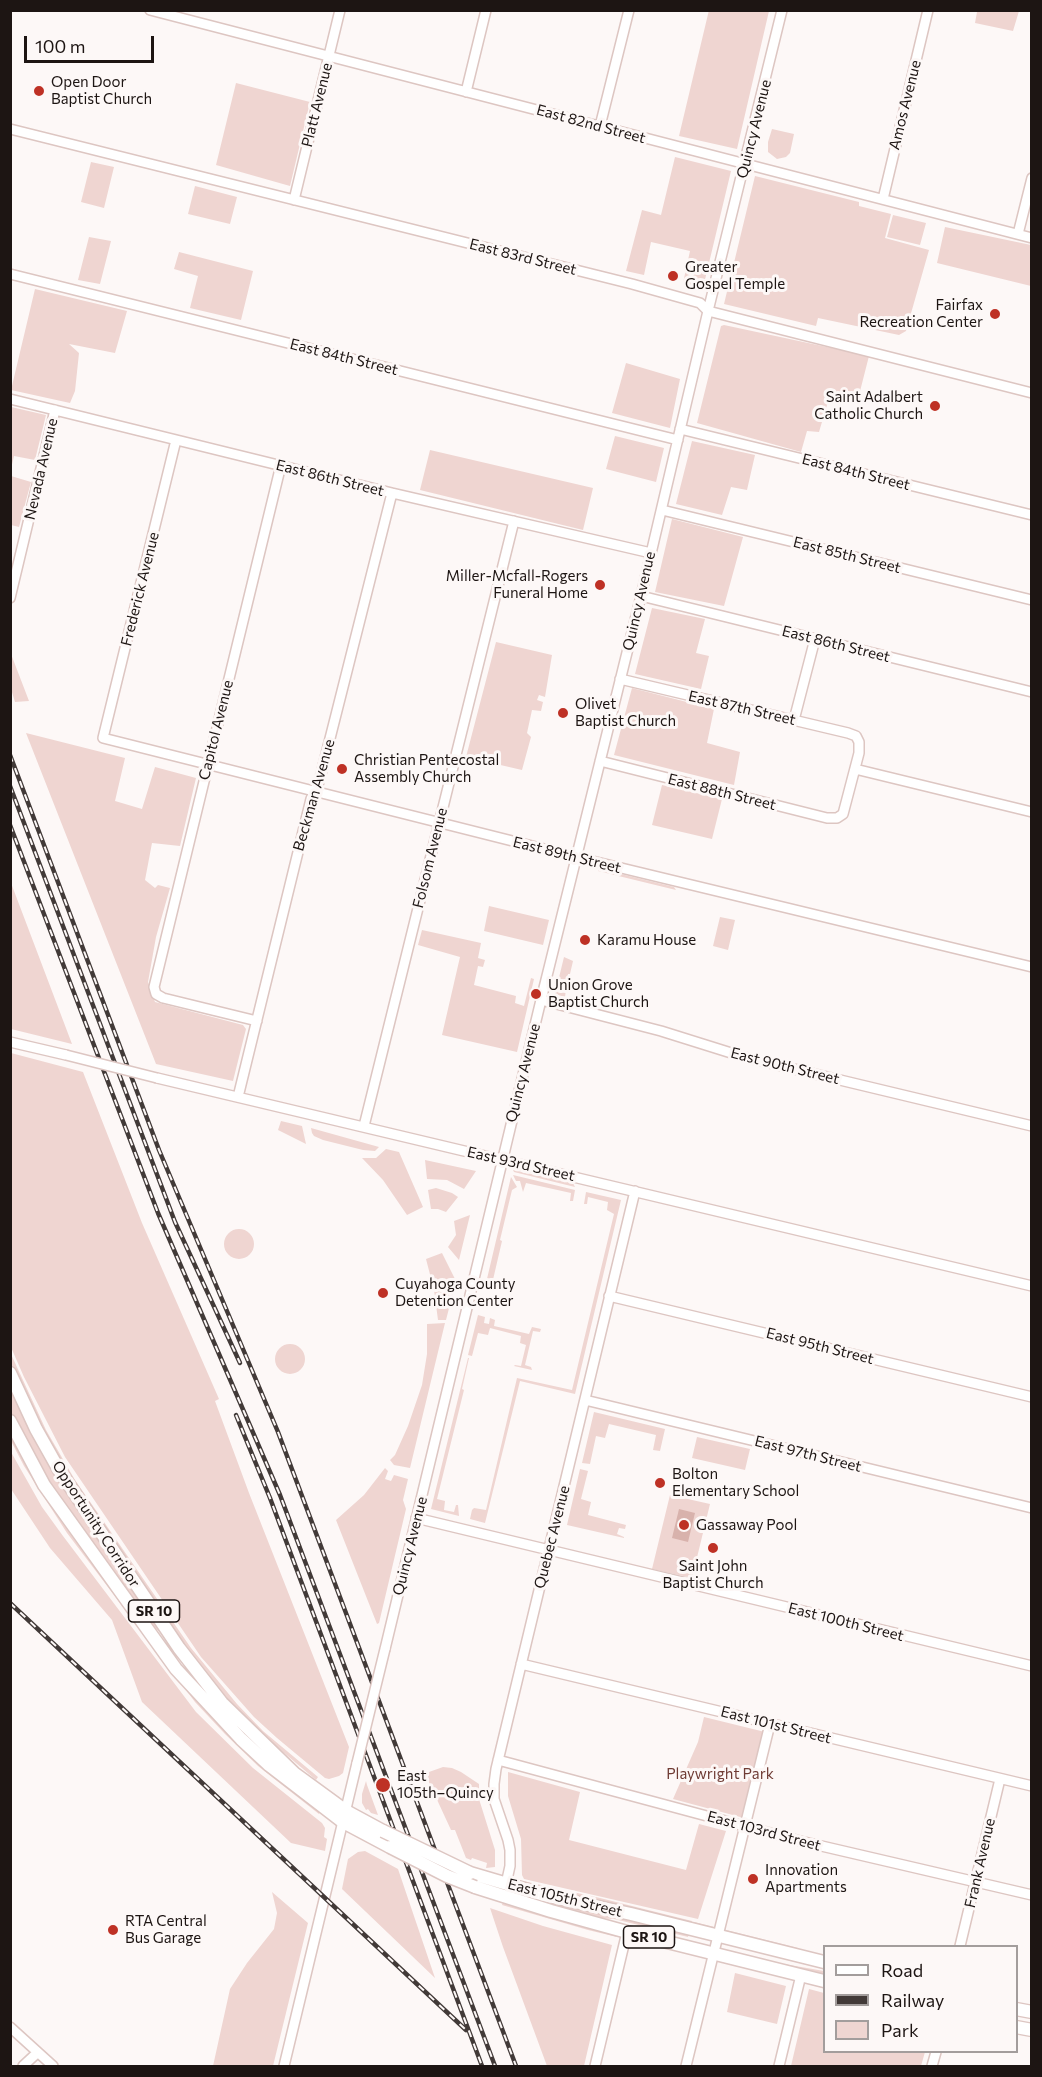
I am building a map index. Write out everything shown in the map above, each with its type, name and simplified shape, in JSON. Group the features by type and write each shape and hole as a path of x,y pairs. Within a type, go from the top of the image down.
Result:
{"main road":[{"name":"Opportunity Corridor","path":"10,1373 36,1429 59,1470 198,1675 222,1703 277,1758 344,1816 383,1830"},
{"name":"Opportunity Corridor","path":"10,1421 44,1485 176,1669 241,1739 269,1765 390,1847"},
{"name":"East 105th Street","path":"383,1830 470,1873 506,1884 823,1962"},
{"name":"East 105th Street","path":"390,1847 447,1876 551,1911 823,1980"}],"street":[{"name":"East 82nd Street","path":"150,10 1032,238"},
{"name":"Platt Avenue","path":"294,200 340,10"},
{"path":"466,92 486,10"},
{"path":"600,126 629,10"},
{"name":"Quincy Avenue","path":"284,2067 502,1160 642,596 708,311 782,10"},
{"name":"Amos Avenue","path":"883,199 928,10"},
{"name":"East 83rd Street","path":"10,129 677,296 700,303 708,311 1032,393"},
{"path":"1018,234 1032,178"},
{"name":"East 84th Street","path":"10,274 678,440"},
{"name":"East 86th Street","path":"10,399 392,493 651,553"},
{"name":"Nevada Avenue","path":"10,598 55,410"},
{"name":"East 84th Street","path":"680,429 1032,515"},
{"name":"Frederick Avenue","path":"103,738 176,440"},
{"name":"Capitol Avenue","path":"257,1021 163,998 156,994 154,987 281,465"},
{"name":"Beckman Avenue","path":"238,1097 311,801 319,782 392,493"},
{"name":"East 85th Street","path":"662,510 1032,600"},
{"name":"Folsom Avenue","path":"364,1126 514,521"},
{"name":"East 86th Street","path":"642,596 1032,692"},
{"path":"794,720 815,639"},
{"name":"East 87th Street","path":"621,679 856,736 859,742 855,769"},
{"name":"East 89th Street","path":"103,738 577,857 1032,967"},
{"name":"East 88th Street","path":"600,761 826,818 837,818 843,814 855,769"},
{"path":"855,769 1032,812"},
{"name":"East 90th Street","path":"541,1000 661,1031 744,1057 1032,1126"},
{"name":"East 93rd Street","path":"10,1042 1032,1286"},
{"name":"Quebec Avenue","path":"506,1884 510,1866 509,1845 496,1806 494,1789 498,1760 635,1191"},
{"name":"East 95th Street","path":"609,1296 1032,1397"},
{"name":"East 97th Street","path":"585,1400 1032,1508"},
{"name":"East 100th Street","path":"416,1518 1032,1666"},
{"name":"East 101st Street","path":"521,1664 1032,1786"},
{"path":"686,2067 770,1724"},
{"name":"East 103rd Street","path":"498,1760 745,1826 1032,1896"},
{"name":"Frank Avenue","path":"960,1945 1000,1779"},
{"path":"595,2067 627,1932"},
{"path":"779,2067 801,1975"},
{"path":"10,2027 53,2067"},
{"path":"23,2067 38,2053"}],"green space":[{"path":"709,10 769,11 737,149 679,136"},
{"path":"1019,10 1013,31 975,23 977,12 970,11"},
{"path":"236,83 310,102 290,186 216,165"},
{"path":"772,129 794,134 790,153 786,157 777,159 768,152"},
{"path":"675,157 731,171 703,288 683,283 690,251 651,242 644,275 626,271 642,210 661,215"},
{"path":"91,162 114,167 104,208 81,202"},
{"path":"755,176 859,202 859,206 891,214 885,238 929,250 906,331 899,335 818,318 816,326 724,304"},
{"path":"195,186 237,197 230,224 188,214"},
{"path":"893,215 926,223 920,245 887,237"},
{"path":"945,227 1031,245 1031,286 937,263"},
{"path":"89,237 111,241 100,284 78,280"},
{"path":"179,252 253,271 241,320 190,308 198,276 174,269"},
{"path":"35,289 127,311 115,353 69,344 79,353 75,391 70,403 11,390"},
{"path":"721,326 869,356 857,403 830,395 819,432 807,431 801,452 697,423"},
{"path":"626,363 680,379 670,428 612,413"},
{"path":"11,407 46,415 35,460 14,456 11,469"},
{"path":"615,436 664,448 656,482 606,469"},
{"path":"692,441 755,455 747,490 731,487 722,515 676,504"},
{"path":"430,450 593,488 583,530 420,490"},
{"path":"11,476 31,482 19,527 11,525"},
{"path":"672,519 743,537 724,606 655,592"},
{"path":"652,608 705,619 696,653 709,656 701,689 635,674"},
{"path":"496,642 552,655 545,697 539,695 537,700 543,702 541,711 532,710 527,733 531,737 522,770 466,757"},
{"path":"11,654 29,701 15,702 11,689"},
{"path":"632,688 714,709 707,743 740,752 734,785 614,755"},
{"path":"26,733 125,758 115,801 142,809 155,767 196,778 180,846 152,843 145,880 155,888 158,885 170,888 156,937 148,982 155,1002 243,1025 246,1029 233,1081 156,1064"},
{"path":"662,785 722,799 712,839 652,825"},
{"path":"600,869 674,887 676,890 598,871"},
{"path":"11,883 72,1044 11,1029"},
{"path":"489,906 549,920 543,945 484,931"},
{"path":"720,917 735,920 728,950 713,946"},
{"path":"422,930 481,943 478,958 485,960 483,967 478,966 474,985 516,996 515,1003 524,1006 531,978 534,979 517,1052 442,1035 460,957 418,945"},
{"path":"564,957 573,961 570,974 568,974 565,997 555,994"},
{"path":"11,1053 83,1072 142,1223 219,1399 215,1401 249,1493 349,1747 343,1773 339,1776 325,1778 277,1738 254,1717 201,1657 65,1457 24,1377 10,1345"},
{"path":"281,1121 302,1126 306,1144 278,1130"},
{"path":"311,1128 379,1147 375,1151 363,1150 323,1140 314,1136"},
{"path":"386,1149 399,1152 423,1207 407,1215 383,1180 362,1158 376,1158"},
{"path":"425,1160 476,1171 464,1189 447,1180 427,1179"},
{"path":"513,1170 573,1183 575,1187 514,1172"},
{"path":"513,1175 575,1190 573,1201 570,1201 571,1193 526,1183 523,1192 520,1181 516,1181"},
{"path":"511,1177 517,1187 512,1190 492,1284 486,1283"},
{"path":"436,1188 458,1197 446,1212 431,1209 428,1190"},
{"path":"586,1192 621,1200 575,1394 520,1381 485,1523 470,1519 474,1508 486,1510 517,1378 572,1390 614,1214 607,1210 608,1202 588,1197 587,1204 584,1204"},
{"path":"470,1215 459,1260 448,1247 456,1235 454,1221"},
{"path":"239,1229 245,1230 253,1238 253,1250 245,1258 239,1259 233,1258 225,1250 224,1244 225,1238 233,1230"},
{"path":"442,1253 456,1281 446,1320 438,1320 434,1290 426,1259"},
{"path":"478,1315 485,1317 484,1323 489,1324 490,1318 495,1320 494,1326 529,1334 532,1327 541,1329 540,1332 533,1331 525,1365 531,1367 532,1370 514,1366 521,1366 526,1345 520,1343 521,1336 490,1328 488,1335 478,1333 472,1356 468,1355"},
{"path":"445,1323 410,1468 394,1465 390,1460 395,1455 408,1426 422,1385 427,1354 427,1324"},
{"path":"290,1344 296,1345 304,1353 304,1365 296,1373 290,1374 284,1373 276,1365 275,1359 276,1353 284,1345"},
{"path":"10,1352 46,1430 75,1480 191,1648 237,1704 263,1731 318,1777 316,1780 256,1729 187,1651 62,1465 28,1404 11,1363"},
{"path":"468,1358 462,1389 464,1390 437,1499 445,1501 444,1510 454,1512 458,1505 459,1516 431,1509"},
{"path":"11,1388 164,1636 153,1626 51,1486 11,1412"},
{"path":"594,1412 665,1429 660,1451 653,1450 656,1435 609,1424 605,1438 596,1436 590,1464 582,1463"},
{"path":"11,1435 45,1495 96,1567 276,1777 320,1811 319,1814 258,1766 195,1702 67,1533 24,1466 11,1441"},
{"path":"697,1437 750,1449 745,1470 692,1458"},
{"path":"11,1452 42,1507 196,1712 253,1768 322,1823 325,1828 324,1837 327,1839 325,1851 291,1843 142,1702 112,1620 50,1548 11,1489"},
{"path":"385,1468 388,1471 385,1479 391,1481 394,1475 408,1479 403,1500 406,1509 377,1624 336,1520 364,1495"},
{"path":"580,1469 588,1471 581,1499 591,1502 588,1515 626,1525 625,1529 619,1528 617,1534 624,1538 567,1525"},
{"name":"Gassaway Pool","path":"670,1495 710,1504 692,1578 652,1569"},
{"name":"Playwright Park","path":"704,1717 765,1732 744,1818 673,1799 698,1742"},
{"path":"443,1767 461,1772 479,1784 479,1799 495,1850 495,1867 486,1868 487,1863 466,1858 455,1830 451,1830 427,1778 429,1772"},
{"path":"508,1772 580,1792 569,1840 686,1870 699,1824 726,1831 698,1919 524,1879 521,1839 508,1796"},
{"path":"366,1781 378,1815 366,1810 362,1803"},
{"path":"365,1851 398,1869 435,1978 342,1889 348,1859 358,1852"},
{"path":"523,1881 692,1921 691,1924 535,1887 521,1883"},
{"path":"490,1886 689,1934 688,1937 614,1919 593,1918 507,1893"},
{"path":"272,1892 308,1923 273,2066 213,2066 230,1989 274,1929 277,1913"},
{"path":"503,1902 614,1934 617,1937 502,1905"},
{"path":"490,1908 543,1926 612,1945 584,2066 547,2066"},
{"path":"694,1922 798,1948 796,1950 694,1925"},
{"path":"785,1965 823,1971 823,1975"},
{"path":"735,1973 786,1986 777,2024 727,2012"},
{"path":"809,1989 823,1993 823,2053 925,2053 921,2066 791,2066"}],"shaded area":[{"path":"679,1509 695,1513 688,1542 672,1538"}],"railway":[{"path":"10,755 159,1150 278,1432 516,2066"},
{"path":"10,786 175,1222 240,1363"},
{"path":"10,825 158,1213 280,1495 495,2066"},
{"path":"236,1415 270,1498 482,2066"},
{"path":"10,1603 466,2030"}],"place":[{"name":"Open Door Baptist Church","path":"39,91"},
{"name":"Greater Gospel Temple","path":"673,276"},
{"name":"Fairfax Recreation Center","path":"995,314"},
{"name":"Saint Adalbert Catholic Church","path":"935,406"},
{"name":"Miller-Mcfall-Rogers Funeral Home","path":"600,585"},
{"name":"Olivet Baptist Church","path":"563,713"},
{"name":"Christian Pentecostal Assembly Church","path":"342,769"},
{"name":"Karamu House","path":"585,940"},
{"name":"Union Grove Baptist Church","path":"536,994"},
{"name":"Cuyahoga County Detention Center","path":"383,1293"},
{"name":"Bolton Elementary School","path":"660,1483"},
{"name":"Gassaway Pool","path":"684,1525"},
{"name":"Saint John Baptist Church","path":"713,1548"},
{"name":"East 105th–Quincy","path":"383,1785"},
{"name":"Innovation Apartments","path":"753,1879"},
{"name":"RTA Central Bus Garage","path":"113,1930"}]}
